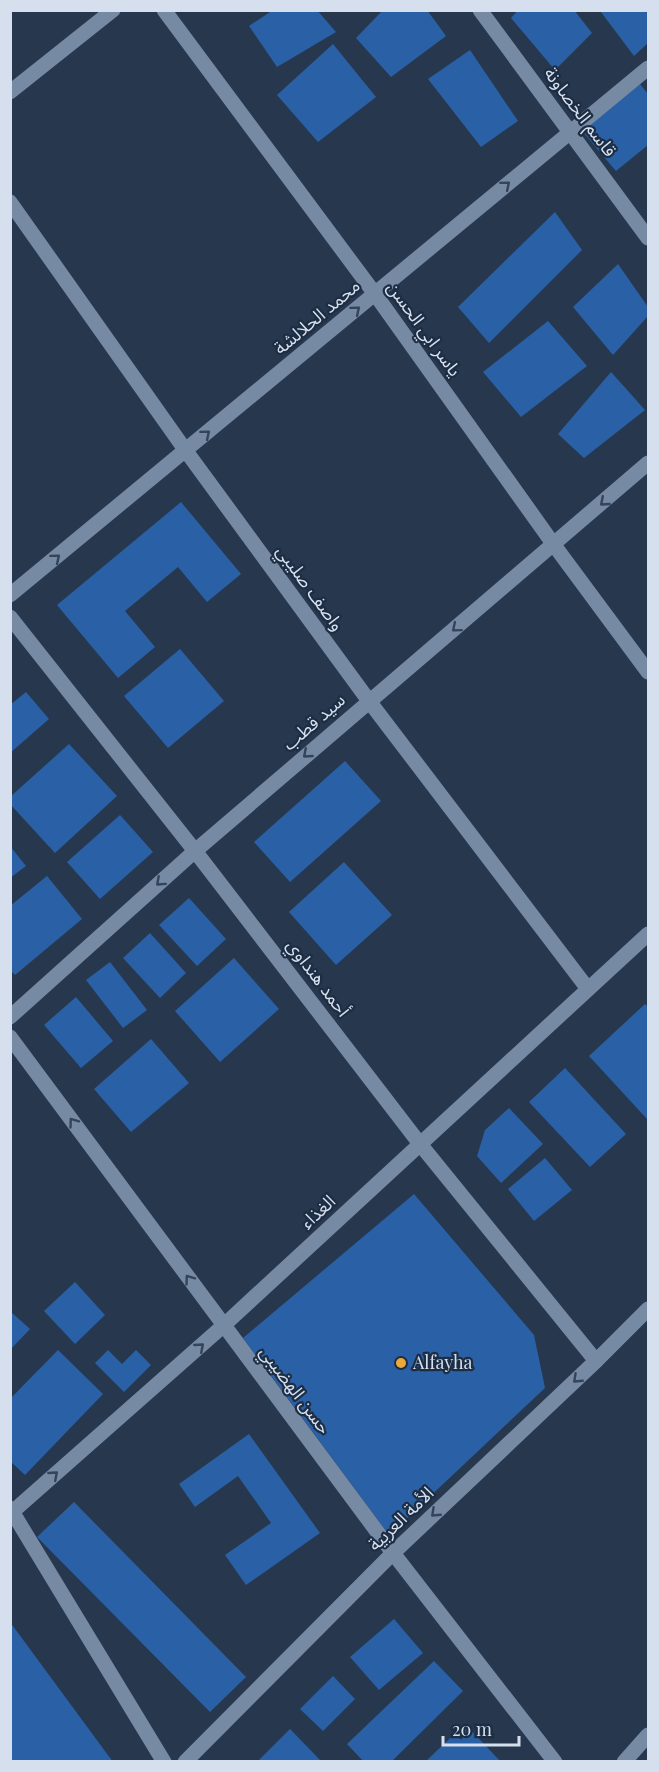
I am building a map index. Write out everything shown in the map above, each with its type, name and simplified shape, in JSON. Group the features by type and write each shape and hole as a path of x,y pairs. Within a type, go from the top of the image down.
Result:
{"street":[{"path":"10,92 113,10"},
{"name":"ياسر ابي الحسن","path":"164,10 375,294 554,545 648,672"},
{"name":"قاسم الخصاونة","path":"480,10 648,238"},
{"name":"محمد الحلالشة","path":"10,596 648,68"},
{"name":"واصف صليبي","path":"10,202 186,451 369,700 588,989"},
{"name":"سيد قطب","path":"10,1017 195,850 648,463"},
{"name":"أحمد هنداوي","path":"10,617 195,850 420,1144 596,1361"},
{"name":"الغذاء","path":"11,1511 224,1326 648,934"},
{"name":"حسن الهضيبي","path":"10,1037 393,1552 555,1761"},
{"name":"الأمة العربية","path":"185,1761 393,1552 648,1309"},
{"path":"11,1511 164,1761"},
{"path":"624,1761 648,1735"}],"building":[{"path":"273,10 317,10 336,32 277,67 249,26"},
{"path":"383,10 427,10 446,36 391,77 356,38"},
{"path":"518,10 574,10 592,33 555,70 511,18"},
{"path":"602,10 645,10 648,15 648,43 634,56 601,12"},
{"path":"333,44 376,97 318,142 277,95"},
{"path":"470,50 518,121 481,147 428,79"},
{"path":"640,84 648,94 648,145 616,171 582,131"},
{"path":"555,212 582,250 489,343 458,307"},
{"path":"618,264 648,307 648,316 613,355 573,307"},
{"path":"548,321 587,366 521,417 483,372"},
{"path":"611,372 645,410 584,458 558,434"},
{"path":"181,502 241,574 207,602 178,567 125,611 155,647 118,678 57,605"},
{"path":"180,649 224,701 168,748 124,696"},
{"path":"26,692 49,719 10,753 10,705"},
{"path":"69,744 117,796 55,853 10,804 10,797"},
{"path":"345,761 381,801 290,882 254,842"},
{"path":"120,815 153,852 100,899 67,862"},
{"path":"10,846 26,866 10,878"},
{"path":"344,862 392,915 336,965 289,912"},
{"path":"47,876 82,919 15,975 10,970 10,906"},
{"path":"189,898 226,939 197,966 159,925"},
{"path":"150,933 186,973 160,998 123,958"},
{"path":"234,958 279,1009 220,1062 175,1011"},
{"path":"110,962 147,1010 123,1028 86,980"},
{"path":"76,997 113,1041 81,1068 44,1025"},
{"path":"645,1004 648,1007 647,1119 589,1056"},
{"path":"151,1039 189,1083 131,1132 94,1089"},
{"path":"565,1068 626,1134 590,1167 529,1102"},
{"path":"509,1108 543,1144 501,1183 477,1156 485,1130"},
{"path":"545,1158 572,1190 534,1221 508,1189"},
{"name":"Alfayha","path":"414,1194 534,1335 545,1388 389,1535 243,1338"},
{"path":"75,1282 105,1315 75,1344 44,1311"},
{"path":"10,1311 30,1329 10,1350"},
{"path":"58,1350 103,1394 25,1475 10,1461 10,1399"},
{"path":"108,1350 122,1364 136,1350 151,1365 124,1392 95,1363"},
{"path":"249,1434 320,1533 246,1585 225,1555 271,1523 238,1476 195,1507 179,1484"},
{"path":"74,1502 246,1677 210,1712 37,1537"},
{"path":"394,1619 423,1653 379,1690 350,1657"},
{"path":"10,1622 113,1762 10,1762"},
{"path":"434,1661 463,1691 391,1762 364,1762 347,1744"},
{"path":"333,1676 355,1699 323,1731 300,1709"},
{"path":"465,1724 501,1762 425,1762"},
{"path":"290,1729 322,1762 261,1762 259,1760"}],"place":[{"name":"Alfayha","path":"401,1363"}]}
